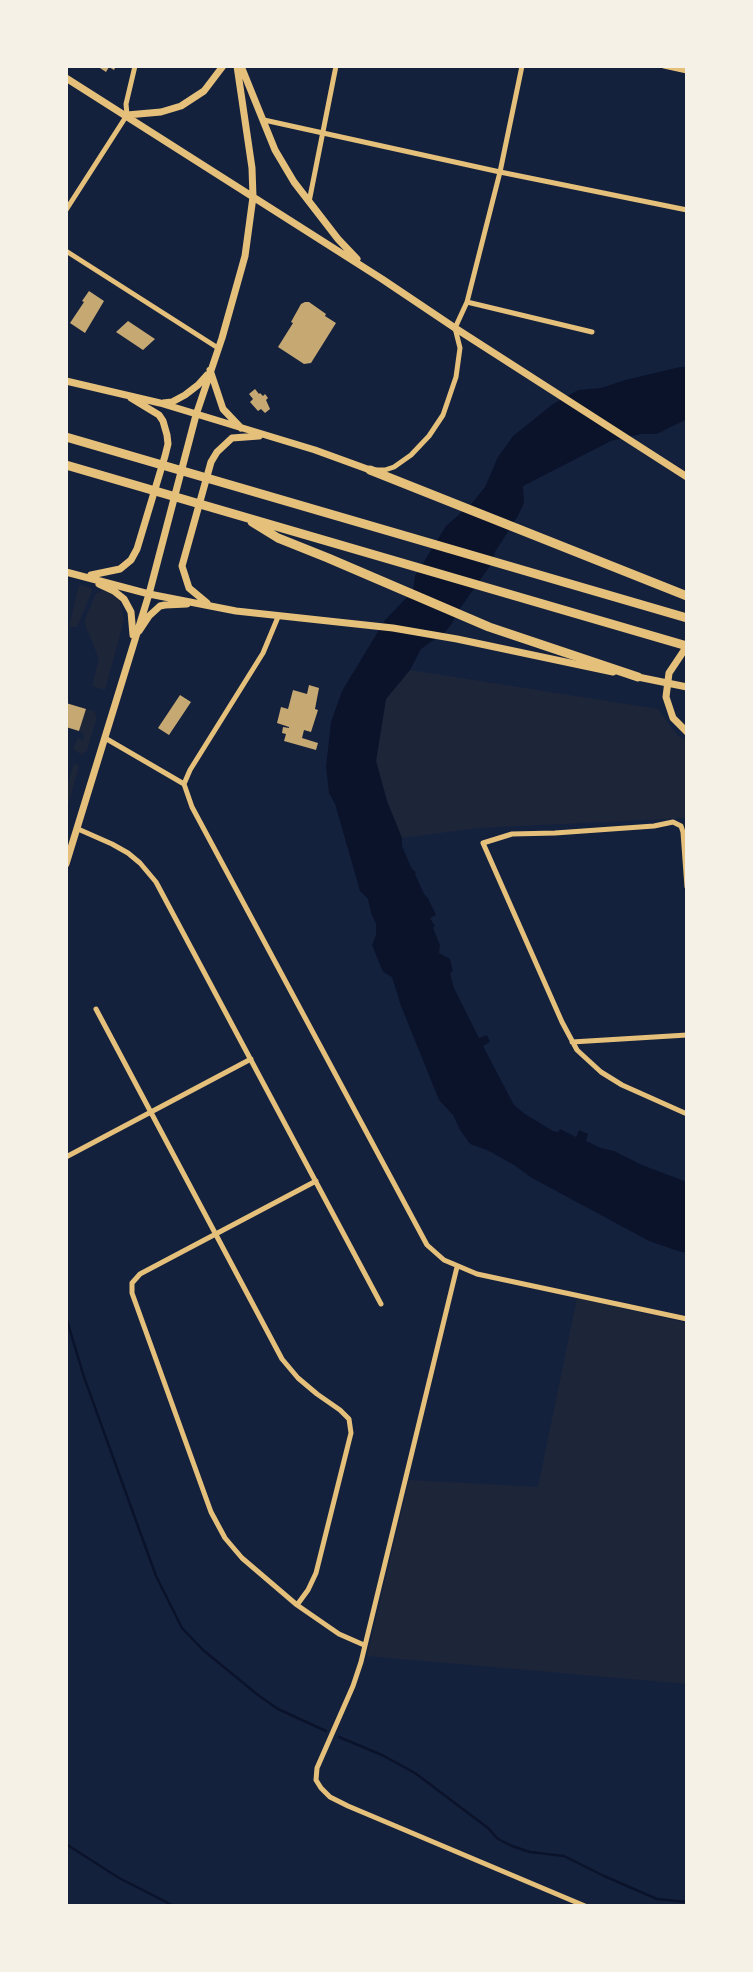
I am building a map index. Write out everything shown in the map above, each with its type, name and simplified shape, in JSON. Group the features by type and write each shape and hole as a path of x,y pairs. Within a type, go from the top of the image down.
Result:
{"highway":[{"path":"66,437 687,618"},
{"path":"66,465 687,646"},
{"path":"370,470 687,596"},
{"path":"243,516 278,538 490,627 638,677"}],"main road":[{"path":"126,116 155,113 181,106 204,91 223,66"},
{"path":"66,864 149,594 196,415 246,256 253,197 249,141 237,66"},
{"path":"241,66 275,150 294,182 338,239 366,269"},
{"path":"66,78 687,477"},
{"path":"160,403 172,402 185,395 198,386 210,370"},
{"path":"210,370 224,409 241,428"},
{"path":"66,381 160,403 342,459 370,470"},
{"path":"78,575 109,573 120,569 131,560 137,549 168,444 163,421 158,415 123,394"},
{"path":"210,605 189,588 182,566 212,462 217,452 232,438 267,436"},
{"path":"66,572 149,594 278,617 393,628 457,639 687,687"},
{"path":"78,575 114,591 124,599 131,612 134,639"},
{"path":"134,639 149,616 160,606 176,604 210,605"},
{"path":"687,646 669,673 666,697 673,718 687,732"}],"street":[{"path":"66,210 126,116 126,104 134,66"},
{"path":"309,202 336,66"},
{"path":"370,470 385,470 394,467 411,455 429,436 443,415 456,377 460,348 455,328 467,302 500,172 522,66"},
{"path":"664,66 687,71"},
{"path":"264,120 500,172 687,210"},
{"path":"66,251 218,348"},
{"path":"467,302 592,332"},
{"path":"184,784 190,770 263,653 278,617"},
{"path":"105,738 184,784 192,806 428,1245 444,1260 457,1267 483,1276 687,1319"},
{"path":"687,887 683,832 681,826 673,822 654,826 512,834 483,843 562,1022 572,1042 583,1057 612,1079 650,1099 687,1114"},
{"path":"78,829 122,850 140,863 152,875 381,1304"},
{"path":"96,1009 282,1358 298,1378 345,1414 351,1426 316,1573 308,1590 297,1605"},
{"path":"572,1042 687,1035"},
{"path":"66,1157 251,1059"},
{"path":"316,1181 138,1276 132,1283 132,1293 176,1419 218,1525 242,1558 297,1605 330,1629 364,1644"},
{"path":"457,1267 354,1686 317,1768 316,1780 330,1797 348,1806 585,1906"}],"shaded area":[{"path":"687,367 687,419 657,434 641,434 611,441 523,486 524,503 495,552 492,563 459,610 451,625 444,633 421,649 410,670 386,699 376,761 387,801 402,838 402,846 436,915 430,918 435,926 433,928 440,945 439,953 450,959 453,971 450,973 454,988 479,1038 487,1035 490,1042 483,1046 514,1105 553,1131 558,1132 560,1129 576,1137 579,1130 588,1134 586,1141 687,1182 687,1253 649,1241 532,1178 514,1165 487,1150 470,1144 460,1130 453,1115 439,1100 401,1006 392,977 383,972 372,945 376,935 376,924 368,899 360,891 335,804 329,793 326,767 331,722 342,691 385,620 413,591 415,576 446,526 472,503 485,487 498,457 513,436 553,404 578,390 601,388 625,380"},
{"path":"79,585 91,588 92,591 77,627 69,627"},
{"path":"101,590 112,594 119,600 124,620 105,690 92,686 99,659 84,622 96,593 100,593"},
{"path":"410,670 658,709 678,736 687,741 687,818 478,828 402,838 387,801 376,761 386,699"},
{"path":"86,709 94,711 97,717 87,751 82,755 73,749 78,737 83,741 84,735 79,730"},
{"path":"74,763 79,766 67,809 66,789"},
{"path":"577,1298 687,1323 687,1684 367,1656 409,1480 538,1487"}],"building":[{"path":"97,66 116,66 114,70 109,67 106,72"},
{"path":"89,291 104,301 85,333 70,323"},
{"path":"309,302 336,323 311,363 304,364 278,347 293,323 291,322 301,304"},
{"path":"128,321 155,339 143,350 116,332"},
{"path":"255,389 259,394 263,396 265,394 268,398 266,400 270,409 265,413 261,409 258,411 250,402 253,399 249,394"},
{"path":"309,685 319,688 315,709 318,710 311,732 304,730 302,738 318,743 316,750 284,741 286,734 282,733 283,727 289,727 277,723 281,707 288,709 293,690 307,694"},
{"path":"180,695 191,702 169,735 158,728"},
{"path":"66,703 86,709 79,731 66,727"}],"waterway":[{"path":"66,1317 84,1377 156,1576 182,1628 203,1650 258,1695 278,1709 326,1731"},
{"path":"339,1737 382,1755 415,1773 488,1828 498,1839 512,1846 530,1852 564,1856 657,1899 687,1902"},
{"path":"66,1844 119,1878 174,1906"}]}
